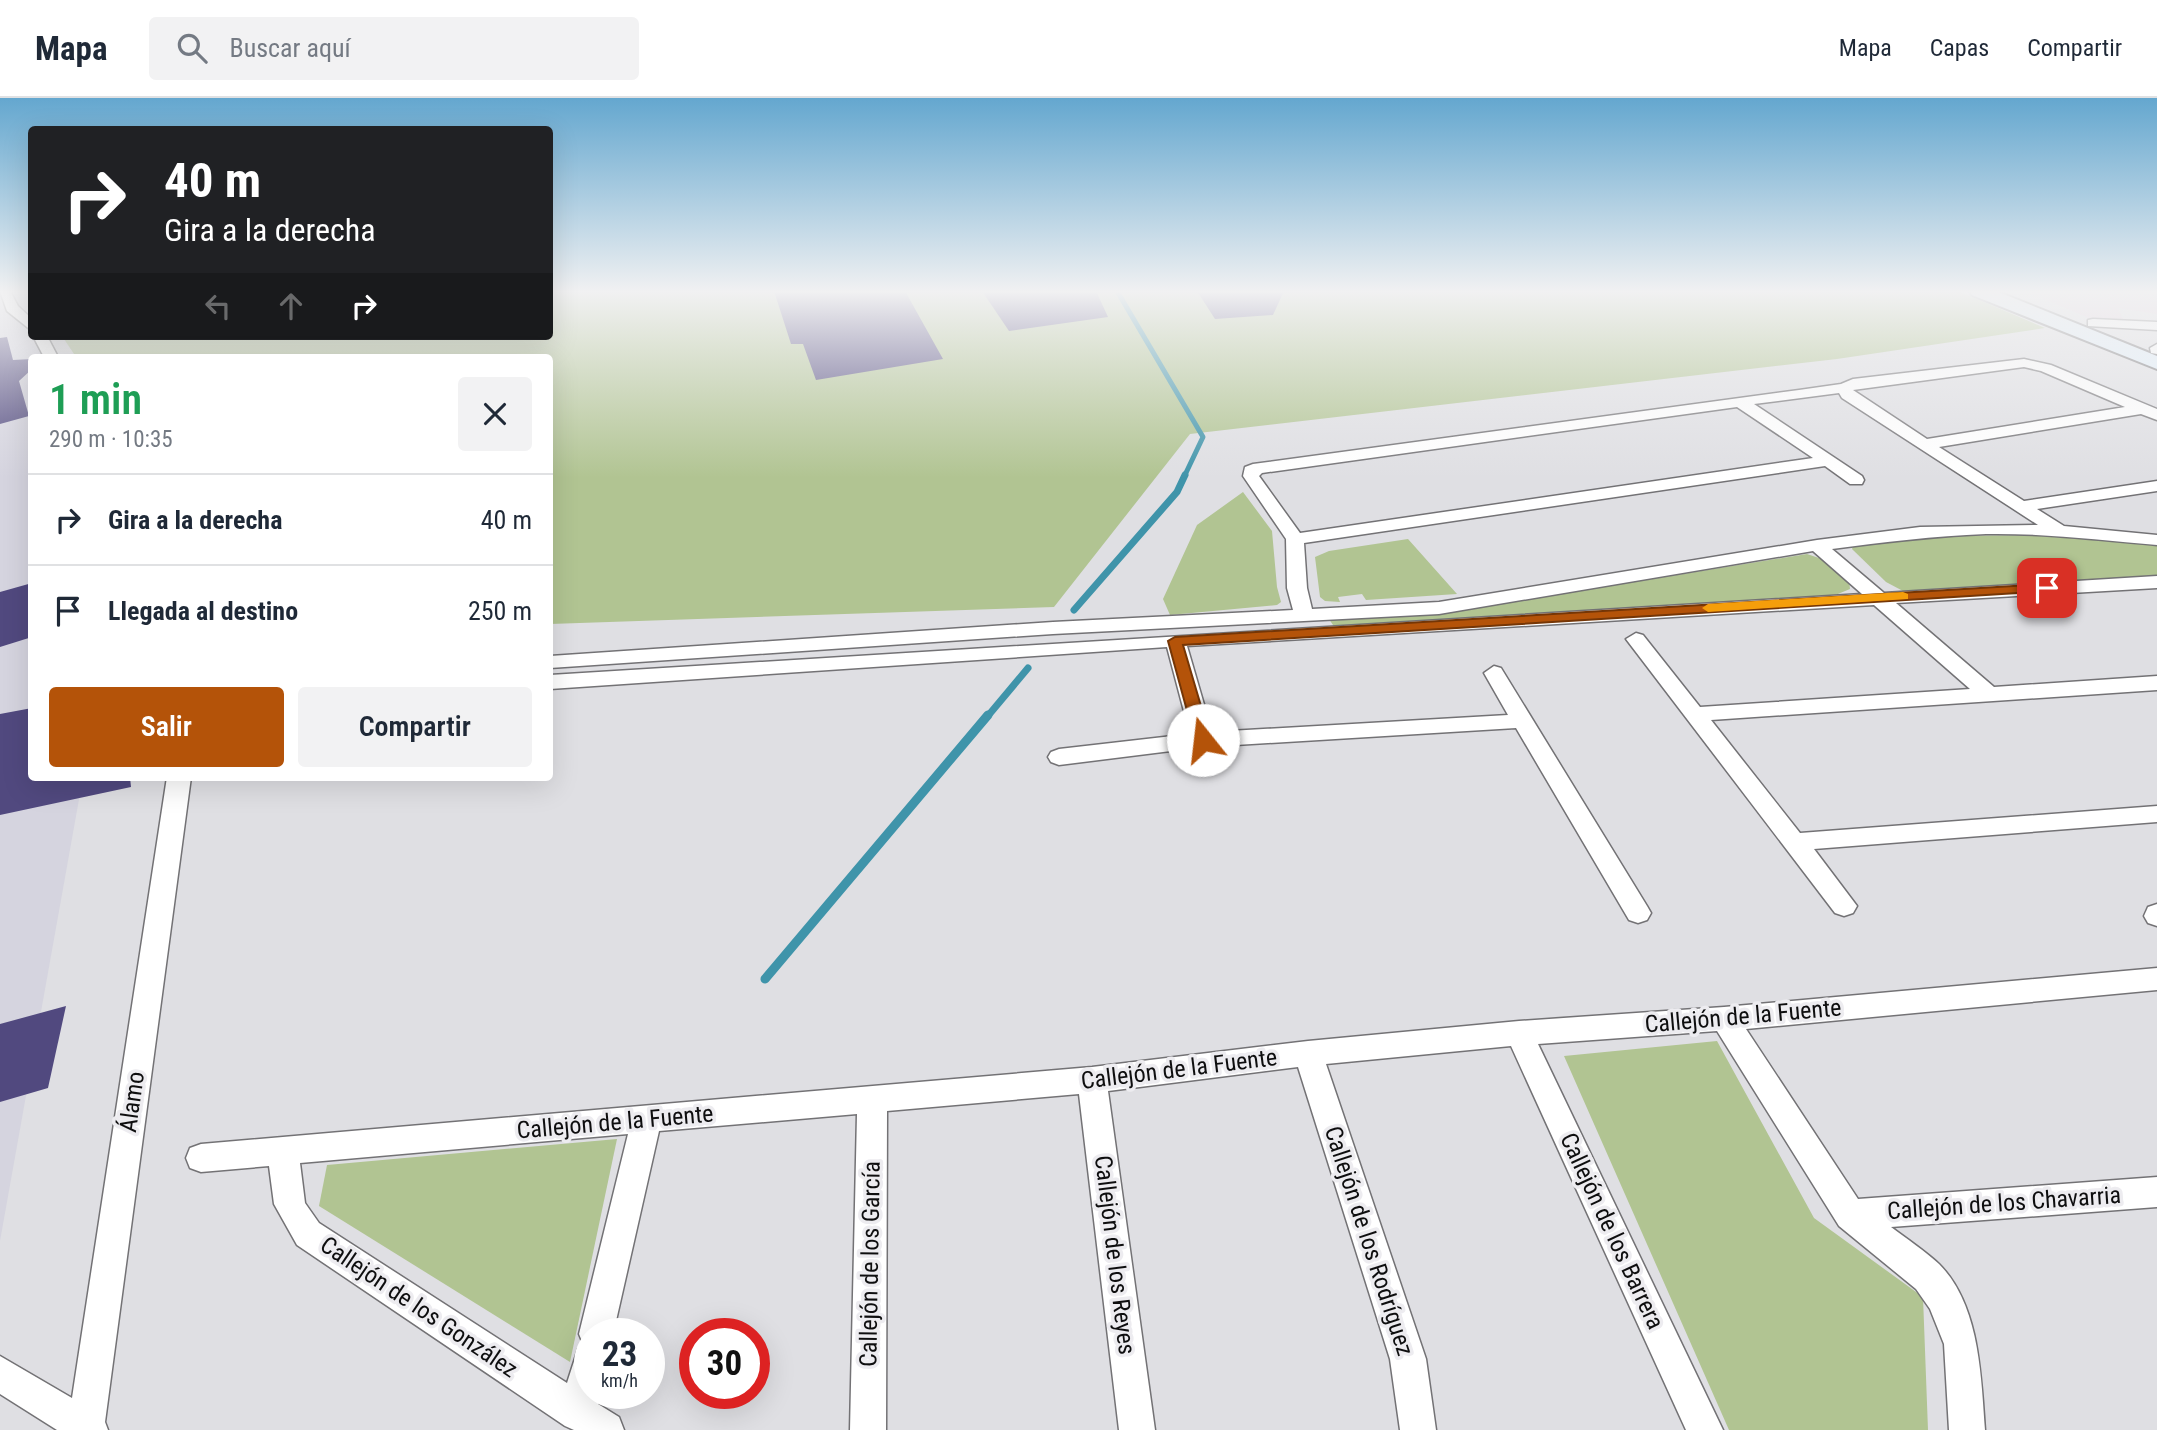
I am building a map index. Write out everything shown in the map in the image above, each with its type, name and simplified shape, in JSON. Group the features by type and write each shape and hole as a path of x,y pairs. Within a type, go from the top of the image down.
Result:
{"main road":[{"path":"2133,353 2157,363"}],"street":[{"path":"1324,634 1297,588 1294,539 1251,476 1251,471 1845,388 1853,383 2024,363 2046,368 2150,412"},
{"path":"1845,388 1847,396 1927,444 2059,531"},
{"path":"1740,402 1856,480"},
{"path":"1927,444 2150,412"},
{"path":"1294,539 1826,461"},
{"path":"2023,506 2157,486"},
{"path":"553,682 1122,634 1311,614 1462,606 1817,545 1920,532 1989,529 2059,531 2157,540"},
{"path":"1817,545 1989,694"},
{"path":"553,662 1122,634 1175,641 1324,634 2157,582"},
{"path":"1636,639 1844,906"},
{"path":"1175,641 1203,740"},
{"path":"1494,673 1638,912"},
{"path":"1695,714 2157,683"},
{"path":"1059,757 1203,740 1521,721"},
{"name":"Álamo","path":"88,1429 178,781"},
{"path":"1794,842 2157,814"},
{"name":"Callejón de la Fuente","path":"201,1157 1092,1080 1308,1053 1519,1033 1724,1019 2157,979"},
{"name":"Callejón de los Chavarria","path":"1724,1019 1850,1215 1928,1277 1944,1298 1961,1344 1967,1430"},
{"name":"Callejón de los Barrera","path":"1519,1033 1704,1430"},
{"name":"Callejón de los Rodríguez","path":"1308,1053 1408,1359 1418,1430"},
{"name":"Callejón de los Reyes","path":"1092,1080 1137,1430"},
{"name":"Callejón de los García","path":"868,1430 872,1098"},
{"path":"600,1318 647,1120"},
{"name":"Callejón de los González","path":"285,1150 285,1194 293,1216 308,1234 592,1421"},
{"name":"Callejón de los Chavarria","path":"1850,1215 2157,1192"},
{"path":"0,1374 88,1429"}],"shaded area":[{"path":"0,353 50,353 28,354 28,781 82,781 0,1241"}],"green space":[{"path":"1876,353 1190,434 1054,607 553,624 553,354 74,354"},
{"path":"1243,492 1272,531 1281,602 1277,605 1170,615 1163,599 1197,525"},
{"path":"2033,535 2157,545 2157,576 1903,591 1886,582 1852,549 1854,544 1939,536"},
{"path":"1408,539 1457,594 1366,600 1362,594 1338,597 1340,602 1325,601 1320,597 1315,557 1329,551"},
{"path":"1807,554 1822,559 1849,580 1850,589 1833,596 1335,628 1329,619 1449,612"},
{"path":"1717,1041 1814,1218 1923,1297 1928,1430 1729,1430 1564,1056"},
{"path":"617,1139 579,1318 574,1318 574,1343 570,1362 319,1206 327,1165"}],"building":[{"path":"0,353 11,353 13,360 28,359 28,373 19,381 28,416 0,424"},
{"path":"806,353 940,353 943,359 816,380"},
{"path":"28,584 28,638 0,647 0,592"},
{"path":"28,709 28,781 130,781 131,787 0,815 0,714"},
{"path":"66,1006 48,1088 0,1102 0,1024"}],"waterway":[{"path":"1154,353 1203,437 1184,477"},
{"path":"1074,610 1177,492 1185,475"},
{"path":"987,717 1028,668"},
{"path":"765,979 988,715"}],"slow traffic":[{"path":"1708,608 1903,596"}],"route":[{"path":"1203,740 1175,641 2047,588"}]}
